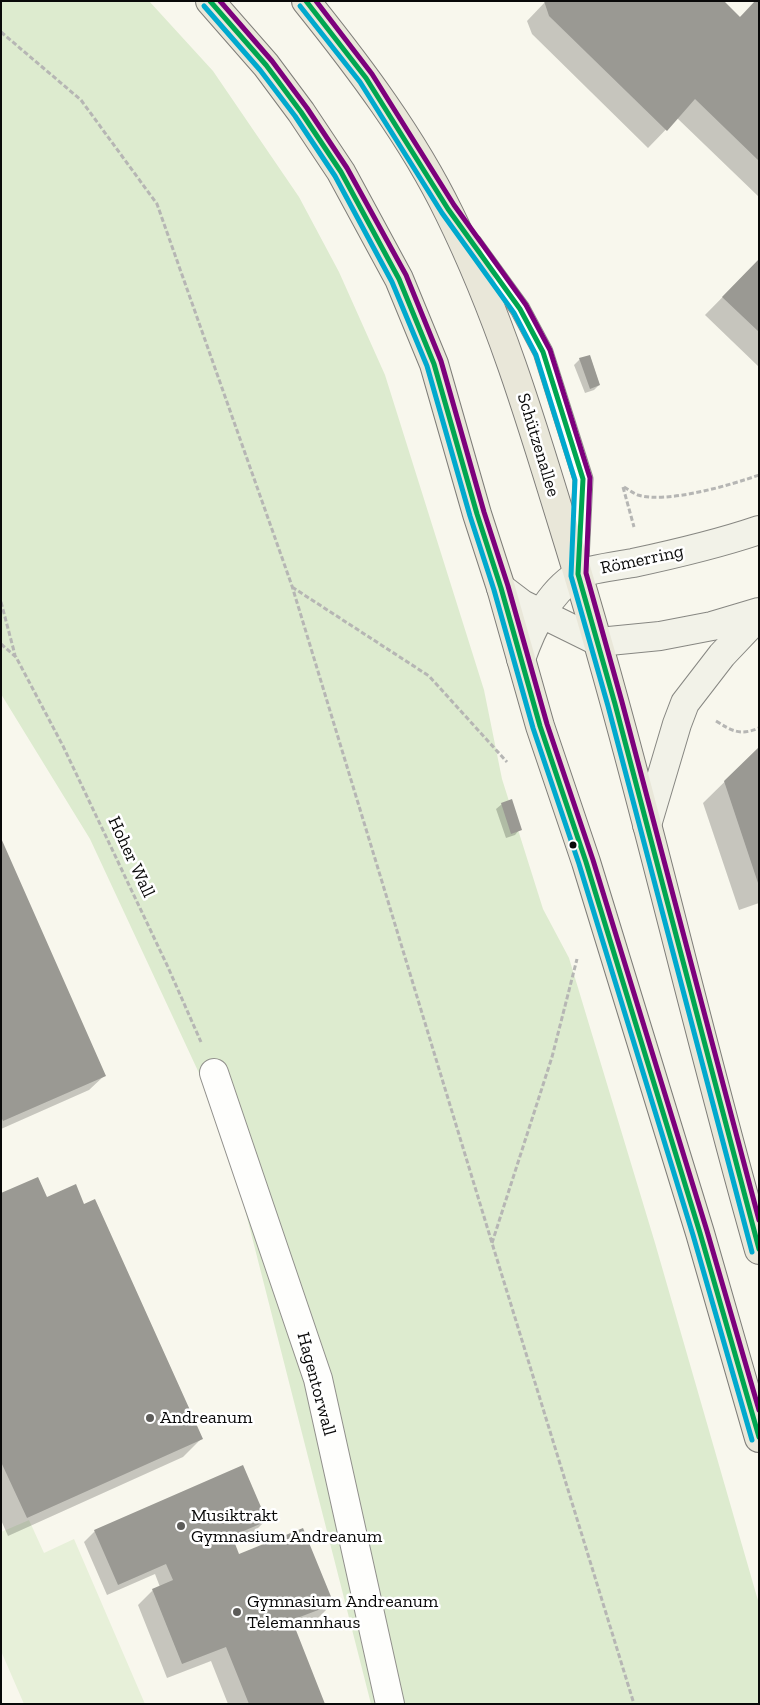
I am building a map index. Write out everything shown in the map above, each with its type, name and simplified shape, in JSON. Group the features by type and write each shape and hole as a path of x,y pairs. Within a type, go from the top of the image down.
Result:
{"main road":[{"path":"210,1 266,65 301,112 341,172 399,279 434,364 540,726 586,862 700,1233 759,1438"},
{"name":"Schützenallee","path":"306,1 366,78 418,157 448,209 486,293 519,382 599,642 759,1250"},
{"name":"Römerring","path":"521,659 529,637 555,594 578,574 671,555 759,530"},
{"path":"501,588 522,604 599,642 660,636 712,626 759,612"},
{"path":"647,825 685,703 716,662 759,616"}],"street":[{"name":"Hagentorwall","path":"214,1073 318,1379 390,1704"}],"path":[{"path":"1,32 81,100 157,204 292,586 634,1704"},
{"path":"624,487 638,495 677,497 759,475"},
{"path":"292,586 429,676 507,762"},
{"name":"Hoher Wall","path":"1,602 16,657 63,746 167,965 214,1073"},
{"name":"Hoher Wall","path":"1,644 16,657"},
{"path":"733,732 759,728"},
{"path":"492,1243 552,1057 578,954"}],"green space":[{"path":"1,1 149,1 213,71 299,197 339,272 385,375 484,690 502,779 543,909 569,958 655,1243 759,1604 759,1704 371,1704 225,1131 90,839 1,694"},
{"path":"29,1520 44,1553 74,1539 145,1704 24,1704 1,1651 1,1532"}],"building":[{"path":"544,1 724,1 740,17 755,1 759,1 759,161 695,99 667,131 549,16"},
{"path":"759,259 759,332 722,297"},
{"path":"590,355 600,385 590,389 579,358"},
{"path":"759,747 759,883 758,883 724,781"},
{"path":"512,799 522,830 511,834 501,803"},
{"path":"1,838 106,1076 3,1121 1,1117"},
{"path":"38,1177 47,1197 76,1184 84,1204 95,1199 203,1439 27,1518 1,1462 1,1193"},
{"name":"Gymnasium Andreanum Telemannhaus","path":"243,1465 267,1521 232,1536 239,1554 303,1528 334,1604 292,1620 325,1704 249,1704 226,1647 182,1664 152,1589 173,1580 166,1564 118,1585 94,1530"}],"transit line":[{"path":"210,1 266,65 301,112 341,172 399,279 434,364 540,726 586,862 700,1233 759,1437"},
{"path":"220,1 272,61 307,108 347,168 406,275 441,361 547,724 593,860 707,1231 759,1410"},
{"path":"306,1 366,78 448,209 520,309 543,352 583,479 578,574 615,704 759,1249"},
{"path":"316,1 372,74 454,205 526,305 550,350 590,478 586,573 759,1220"},
{"path":"204,6 260,70 295,116 335,176 392,282 427,366 533,728 579,864 693,1235 752,1440"},
{"path":"300,6 360,82 442,213 514,313 536,355 575,480 571,576 608,706 752,1252"}],"place":[{"name":"Andreanum","path":"150,1418"},
{"name":"Musiktrakt Gymnasium Andreanum","path":"181,1526"},
{"name":"Gymnasium Andreanum Telemannhaus","path":"237,1612"}]}
